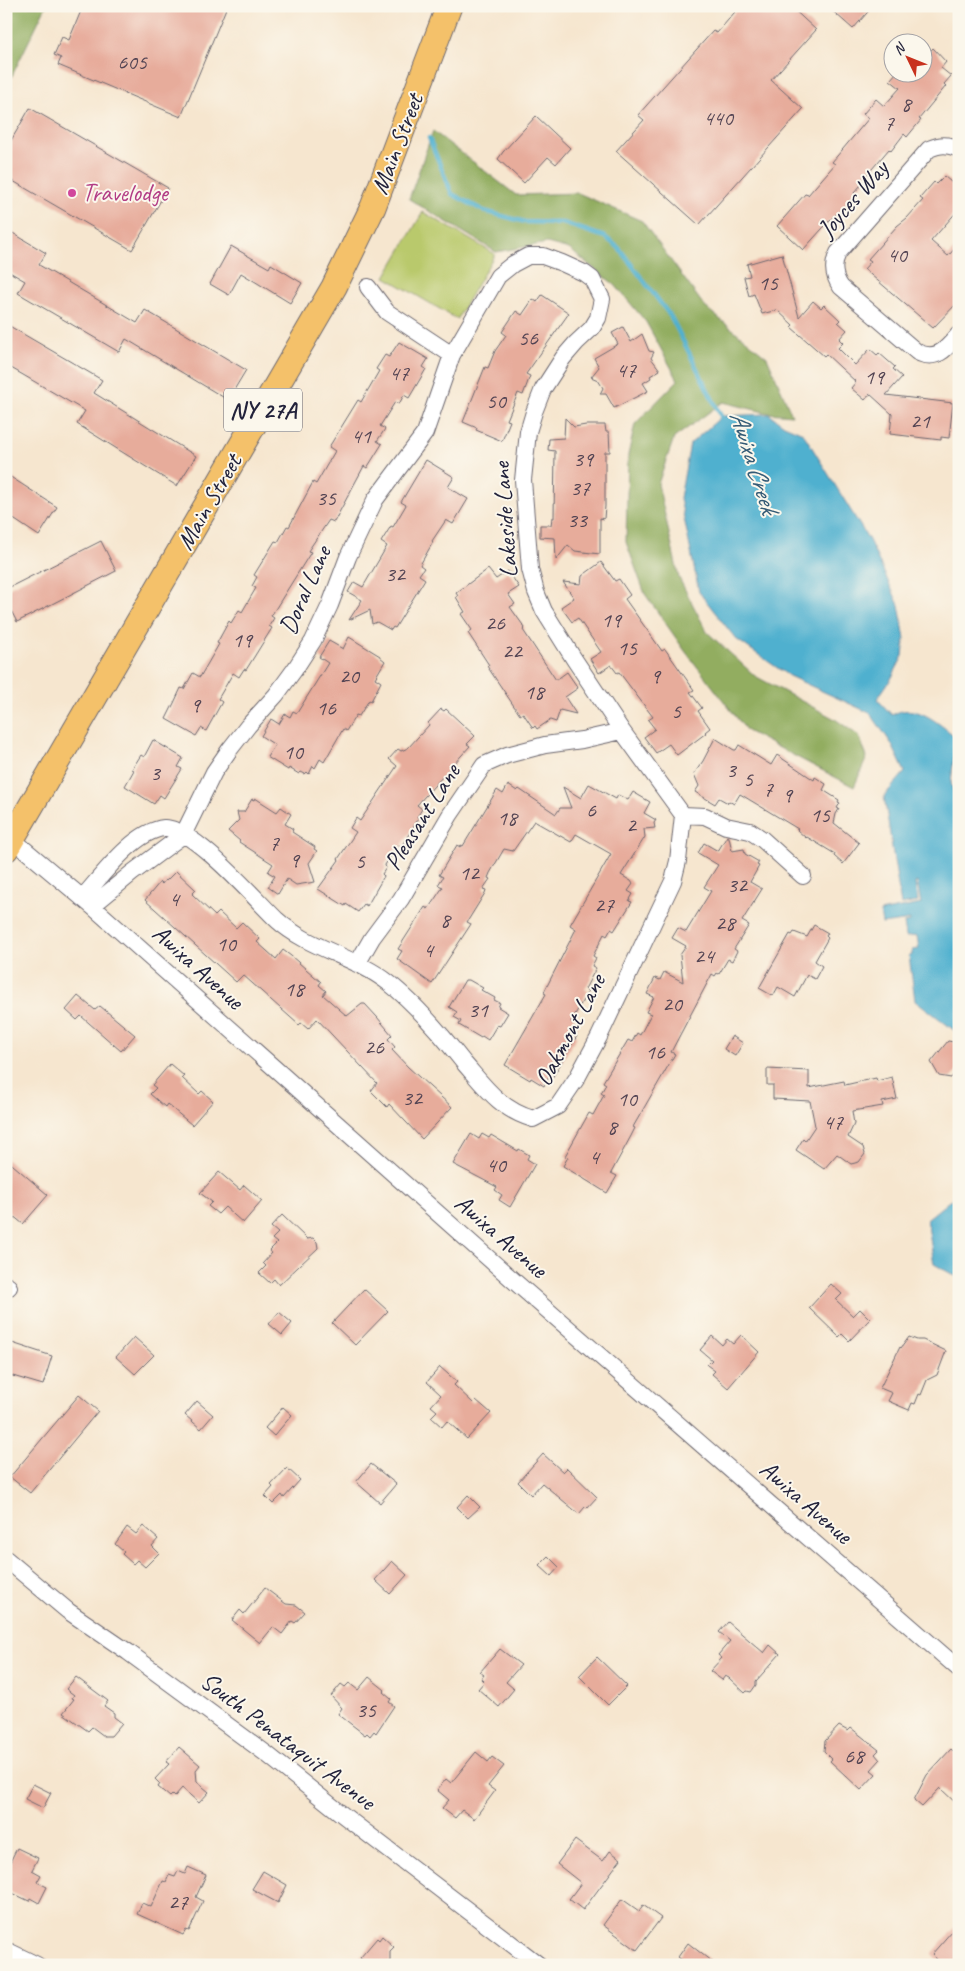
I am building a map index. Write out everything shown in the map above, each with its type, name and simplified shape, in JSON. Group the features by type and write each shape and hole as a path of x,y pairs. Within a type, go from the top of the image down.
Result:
{"main road":[{"name":"Main Street","path":"9,844 334,287 373,207 449,6"}],"street":[{"name":"Joyces Way","path":"959,149 939,144 929,149 838,252 834,261 836,280 841,287 918,352 925,356 935,355 943,351 959,334"},
{"name":"Lakeside Lane","path":"452,355 498,276 513,264 528,256 543,256 562,263 588,276 598,289 602,298 598,318 592,328 562,358 543,389 534,412 524,455 523,480 530,569 536,592 556,633 622,731 683,815"},
{"path":"368,287 387,312 452,355"},
{"name":"Doral Lane","path":"87,902 132,873 183,834 214,772 248,726 276,694 313,641 330,605 351,549 375,500 425,433 452,355"},
{"name":"Pleasant Lane","path":"357,964 372,938 401,899 450,815 484,765 507,755 545,745 582,740 622,731"},
{"path":"683,815 705,816 726,826 750,831 762,839 803,876"},
{"name":"Oakmont Lane","path":"183,834 214,858 278,921 299,936 357,964 389,983 464,1062 489,1093 508,1109 521,1116 533,1119 558,1106 577,1078 599,1037 672,881 678,862 683,815"},
{"path":"87,902 119,857 143,835 165,828 183,834"},
{"name":"Awixa Avenue","path":"9,844 87,902 508,1275 959,1669"},
{"name":"South Penataquit Avenue","path":"6,1559 68,1612 128,1652 268,1755 539,1965"},
{"path":"6,1950 37,1965"}],"green space":[{"path":"6,6 46,6 6,88"},
{"path":"433,131 516,195 578,193 642,221 705,307 767,357 792,415 768,413 723,402 674,438 658,484 679,578 707,632 755,676 835,719 859,736 867,757 854,787 747,731 685,651 645,594 626,542 628,455 635,424 678,380 646,322 615,285 569,249 547,243 496,252 409,199"},
{"path":"423,212 495,254 457,319 385,277"}],"water":[{"path":"769,414 784,425 803,433 869,540 899,605 905,639 903,656 891,679 877,699 892,715 901,711 918,712 934,720 956,737 951,783 959,811 959,1034 915,1000 909,956 912,955 912,950 919,949 917,936 906,937 904,923 910,922 910,920 882,924 880,912 921,904 917,882 915,883 918,902 901,905 884,796 905,772 891,743 870,713 789,676 736,639 699,592 680,498 690,444 722,416"},
{"path":"959,1193 959,1278 934,1264 927,1219"}],"building":[{"path":"83,6 227,6 181,117 58,65 61,58 54,55 62,37 69,40"},
{"path":"740,6 790,6 816,30 771,80 803,109 699,225 616,151 644,120 638,115 713,31 717,33"},
{"path":"827,6 873,6 853,29"},
{"path":"932,49 946,62 941,68 951,76 944,84 946,86 907,137 904,134 891,151 889,149 866,176 868,177 854,193 857,196 843,212 841,210 832,218 803,250 777,226 835,164 832,162 869,118 863,114 876,99 884,106 900,88 892,82 932,82"},
{"path":"30,108 168,188 132,250 6,177 6,149"},
{"path":"536,116 570,148 556,164 548,157 524,183 498,159"},
{"path":"944,176 959,189 959,209 931,241 948,256 959,244 959,301 933,328 864,269 871,261 868,259 923,200 920,198 934,182 936,184"},
{"path":"6,229 46,253 39,265 137,323 145,310 246,370 228,400 126,339 119,352 18,293 25,281 6,270"},
{"path":"231,246 269,268 271,264 302,283 290,303 241,273 229,295 210,284"},
{"path":"782,254 799,317 813,301 821,308 824,305 840,320 838,322 847,330 839,339 843,343 838,348 855,365 870,349 877,355 879,353 895,367 893,369 902,377 886,395 953,403 949,438 941,437 941,440 890,434 892,414 870,394 865,400 851,388 856,382 826,354 824,356 791,327 793,325 777,310 762,314 754,294 749,296 744,277 750,276 747,264"},
{"path":"542,295 569,313 526,374 530,376 523,395 518,393 507,420 510,421 502,441 463,422 485,367 488,368 495,351 506,335 502,332 516,311 522,315 533,299 537,302"},
{"path":"6,324 102,380 94,393 196,456 177,486 77,424 85,411 6,365"},
{"path":"623,327 631,342 642,334 649,351 654,352 651,358 660,370 643,383 648,391 614,408 606,394 600,394 603,388 598,380 591,377 599,367 594,358 618,344 612,333"},
{"path":"399,342 428,359 423,367 426,369 409,398 404,395 399,404 395,402 380,426 385,429 377,441 382,444 367,468 364,466 334,522 329,520 308,551 311,552 271,616 274,618 269,626 272,628 246,670 244,669 239,677 233,673 218,699 222,702 206,731 201,728 196,736 166,719 181,688 184,689 193,673 200,677 219,644 217,643 229,621 231,623 239,610 242,612 256,588 252,586 257,577 254,575 275,541 278,542 287,526 289,527 313,482 316,484 335,451 329,447 358,400 361,402 379,371 376,369 385,355 389,357"},
{"path":"565,418 574,427 605,425 606,432 609,432 610,452 605,452 605,506 604,519 600,518 600,554 575,551 568,545 556,560 555,538 540,537 540,525 551,525 552,518 554,518 555,451 548,450 549,439 564,438"},
{"path":"426,460 454,477 448,487 468,499 453,524 446,520 432,541 420,565 424,568 419,575 425,579 395,628 393,627 391,630 377,622 372,624 370,610 349,620 362,600 348,592 354,582 363,587 387,546 381,542 391,526 393,527 406,505 401,502"},
{"path":"6,474 57,507 39,536 6,514"},
{"path":"101,541 116,571 17,622 6,601 6,589"},
{"path":"601,562 615,581 619,579 630,595 625,599 662,651 665,649 694,690 690,692 702,708 698,711 710,728 677,755 669,744 656,753 644,737 655,729 648,720 653,717 619,672 617,673 611,665 599,673 590,659 601,652 578,618 572,622 561,607 574,598 563,582 581,584 582,576"},
{"path":"488,569 496,579 508,571 519,587 508,594 515,604 510,607 556,680 567,672 578,688 565,697 576,714 560,710 556,722 550,720 537,729 535,726 533,728 523,713 520,715 487,666 489,665 468,633 472,630 461,614 465,612 456,597 458,596 456,593"},
{"path":"349,637 385,661 375,678 381,682 371,701 369,700 359,716 356,715 346,731 343,729 324,762 320,759 315,768 313,766 309,774 301,772 299,774 289,768 288,770 267,757 275,745 261,736 271,719 279,724 285,714 290,717 293,711 297,713 328,663 319,657 329,641 343,649"},
{"path":"441,709 444,711 446,709 475,736 467,744 470,746 417,805 422,809 417,817 419,818 401,847 398,845 385,865 386,868 382,874 384,876 367,906 364,904 358,912 318,889 356,832 350,828 356,818 360,821 397,766 389,759 398,749 401,751 408,748"},
{"path":"715,738 734,750 739,745 771,765 777,755 814,780 815,777 826,784 823,790 839,800 838,802 840,803 834,823 859,843 843,864 834,856 835,854 806,838 798,829 740,794 734,804 719,798 715,804 695,792 699,786 694,774"},
{"path":"153,740 183,758 178,767 182,769 164,798 160,795 154,804 125,786 134,770 132,769 141,755 144,757"},
{"path":"589,784 616,799 618,795 628,800 633,792 650,802 644,813 656,820 654,823 655,828 644,829 645,837 621,875 633,884 628,891 633,894 629,901 632,902 614,931 611,929 607,936 604,934 593,956 596,958 592,966 596,968 585,989 588,991 571,1022 578,1026 573,1034 577,1036 552,1078 549,1077 544,1086 505,1065 546,994 544,993 545,990 576,929 570,925 611,854 576,834 571,842 534,821 513,851 504,849 490,873 488,878 490,879 483,889 486,890 485,893 467,922 471,924 432,984 397,959 402,951 398,949 425,907 428,909 443,887 438,885 443,877 439,875 457,845 463,846 497,790 503,794 508,785 517,791 519,789 556,814 560,808 571,808 563,787 581,798"},
{"path":"255,798 277,812 281,807 291,814 285,824 293,829 292,832 315,847 314,849 317,851 309,863 315,882 296,885 287,879 278,894 268,887 275,876 268,872 273,864 239,842 228,831 239,820 237,812 244,812 252,799 254,800"},
{"path":"727,836 729,837 732,851 744,849 745,854 759,862 757,865 759,866 750,882 762,889 742,921 749,925 734,949 737,951 732,961 728,959 719,974 717,973 715,976 712,974 671,1052 675,1054 633,1127 635,1128 611,1173 617,1176 607,1193 563,1166 568,1157 565,1156 589,1113 593,1115 604,1095 601,1093 606,1084 603,1082 628,1040 632,1042 637,1033 640,1035 651,1014 646,1012 654,997 647,994 655,978 660,980 664,972 683,982 680,955 686,946 672,938 678,928 686,932 711,891 704,887 718,865 698,853 704,843 718,851"},
{"path":"176,871 196,890 192,894 215,916 219,912 236,928 242,922 260,939 257,942 276,959 283,950 291,956 321,982 319,985 326,991 323,995 347,1016 362,1004 365,1004 377,1017 392,1035 388,1039 395,1047 392,1050 452,1107 422,1139 389,1104 387,1107 371,1091 377,1083 317,1019 308,1029 301,1023 299,1025 243,975 236,982 145,900 160,882 162,884"},
{"path":"814,925 828,933 826,936 828,938 815,961 822,966 815,979 807,975 795,997 778,987 773,996 759,988 790,934 792,935 794,932 807,937"},
{"path":"465,980 469,980 483,988 481,990 500,1003 498,1007 508,1013 500,1026 497,1025 488,1040 459,1025 461,1021 454,1017 457,1012 449,1007"},
{"path":"78,996 95,1010 100,1006 135,1035 121,1051 81,1016 77,1020 66,1010"},
{"path":"732,1036 743,1043 735,1056 724,1049"},
{"path":"948,1041 959,1043 959,1068 951,1078 939,1076 931,1062"},
{"path":"170,1064 184,1076 182,1078 199,1094 202,1091 213,1101 192,1125 167,1104 165,1107 150,1094 156,1088 152,1085"},
{"path":"767,1069 809,1071 809,1088 844,1081 845,1085 876,1078 877,1081 892,1077 897,1099 882,1102 883,1106 852,1111 854,1124 848,1137 863,1147 865,1154 859,1162 851,1164 837,1154 824,1169 796,1150 815,1126 810,1101 773,1099 773,1085 767,1085"},
{"path":"471,1134 479,1139 482,1134 489,1138 491,1135 518,1151 519,1149 529,1155 527,1159 535,1164 510,1207 499,1200 502,1195 495,1190 497,1187 453,1164"},
{"path":"6,1159 48,1195 23,1224 6,1210"},
{"path":"219,1172 240,1190 244,1185 262,1201 243,1223 225,1207 218,1214 208,1206 212,1202 200,1193"},
{"path":"282,1215 307,1239 313,1238 317,1242 318,1248 279,1285 274,1279 270,1283 259,1273 266,1266 263,1263 272,1253 269,1251 277,1243 272,1239 278,1233 271,1227"},
{"path":"831,1284 842,1294 836,1300 853,1316 860,1309 870,1319 849,1341 842,1334 839,1337 809,1308"},
{"path":"364,1289 388,1311 355,1345 332,1323"},
{"path":"279,1312 292,1323 282,1335 269,1324"},
{"path":"741,1335 759,1352 728,1388 712,1374 715,1371 707,1365 712,1360 700,1350 712,1336 722,1345 727,1339 733,1344"},
{"path":"134,1337 154,1355 135,1374 116,1357"},
{"path":"909,1337 923,1340 946,1351 937,1375 927,1380 921,1395 919,1394 915,1404 912,1403 909,1410 888,1401 892,1393 880,1388 900,1347"},
{"path":"6,1341 52,1356 43,1385 6,1374"},
{"path":"440,1367 457,1382 454,1385 473,1403 476,1400 491,1413 467,1439 447,1421 442,1427 431,1417 437,1411 431,1406 441,1395 427,1382"},
{"path":"79,1395 98,1411 30,1493 10,1477"},
{"path":"197,1401 213,1415 201,1429 185,1415"},
{"path":"283,1407 292,1415 274,1436 265,1428"},
{"path":"543,1454 563,1472 567,1468 597,1497 579,1514 542,1483 531,1495 518,1482"},
{"path":"371,1464 396,1484 380,1503 356,1482"},
{"path":"287,1468 300,1480 284,1498 282,1495 273,1504 265,1496 273,1487 271,1485"},
{"path":"468,1495 480,1507 468,1518 457,1507"},
{"path":"143,1526 158,1539 152,1546 159,1553 145,1567 137,1560 133,1564 115,1544 127,1527 136,1534"},
{"path":"548,1556 559,1567 551,1576 539,1565"},
{"path":"392,1561 407,1575 390,1594 375,1580"},
{"path":"265,1588 286,1604 296,1605 305,1612 295,1623 292,1621 282,1634 273,1627 260,1643 232,1620 240,1610 244,1614"},
{"path":"728,1622 764,1653 770,1645 780,1654 756,1681 756,1685 751,1692 747,1691 745,1693 729,1678 725,1676 722,1680 710,1671 722,1658 718,1655 730,1641 719,1632"},
{"path":"500,1649 521,1665 506,1682 514,1689 499,1707 478,1689 484,1682 481,1679 484,1675 480,1672"},
{"path":"597,1657 627,1686 608,1705 579,1676"},
{"path":"76,1677 108,1701 104,1706 114,1713 114,1717 122,1723 111,1736 104,1736 92,1727 88,1731 63,1713 74,1699 72,1698 74,1695 66,1689"},
{"path":"369,1677 385,1690 383,1692 391,1699 389,1702 394,1706 376,1733 374,1731 370,1736 367,1733 365,1735 338,1714 342,1708 331,1696 341,1684 345,1687 349,1683 358,1690"},
{"path":"839,1726 848,1731 851,1728 879,1750 875,1754 880,1760 871,1770 876,1774 861,1790 830,1761 832,1759 824,1751 825,1741"},
{"path":"179,1747 200,1765 196,1770 197,1782 209,1792 199,1803 182,1788 175,1796 173,1794 170,1797 158,1787 160,1784 155,1779 169,1764 166,1762"},
{"path":"951,1749 959,1756 959,1806 940,1788 922,1807 914,1800 927,1775"},
{"path":"476,1752 488,1762 492,1757 504,1766 488,1786 495,1791 474,1819 462,1810 455,1818 442,1808 449,1800 437,1790 446,1779 451,1783"},
{"path":"33,1784 51,1793 43,1808 25,1799"},
{"path":"575,1840 603,1861 610,1851 621,1859 583,1910 569,1899 581,1883 557,1864"},
{"path":"17,1848 38,1858 32,1870 41,1875 37,1882 47,1887 39,1903 30,1898 29,1901 6,1890 6,1870"},
{"path":"188,1867 206,1875 196,1897 203,1901 189,1931 186,1930 183,1935 137,1914 142,1903 151,1907 163,1881 166,1882 169,1875 175,1877 178,1871 185,1874"},
{"path":"263,1871 287,1885 278,1903 252,1889"},
{"path":"622,1899 639,1911 643,1905 661,1918 637,1950 603,1925"},
{"path":"959,1923 959,1965 942,1965 932,1954"},
{"path":"382,1936 394,1947 390,1951 390,1961 387,1965 368,1965 360,1958 377,1938 379,1940"},
{"path":"688,1943 716,1965 688,1965 678,1957"}],"waterway":[{"name":"Awixa Creek","path":"429,138 452,194 484,211 525,222 563,223 605,237 619,248 671,317 723,420"}],"place":[{"name":"Travelodge","path":"72,193"}]}
